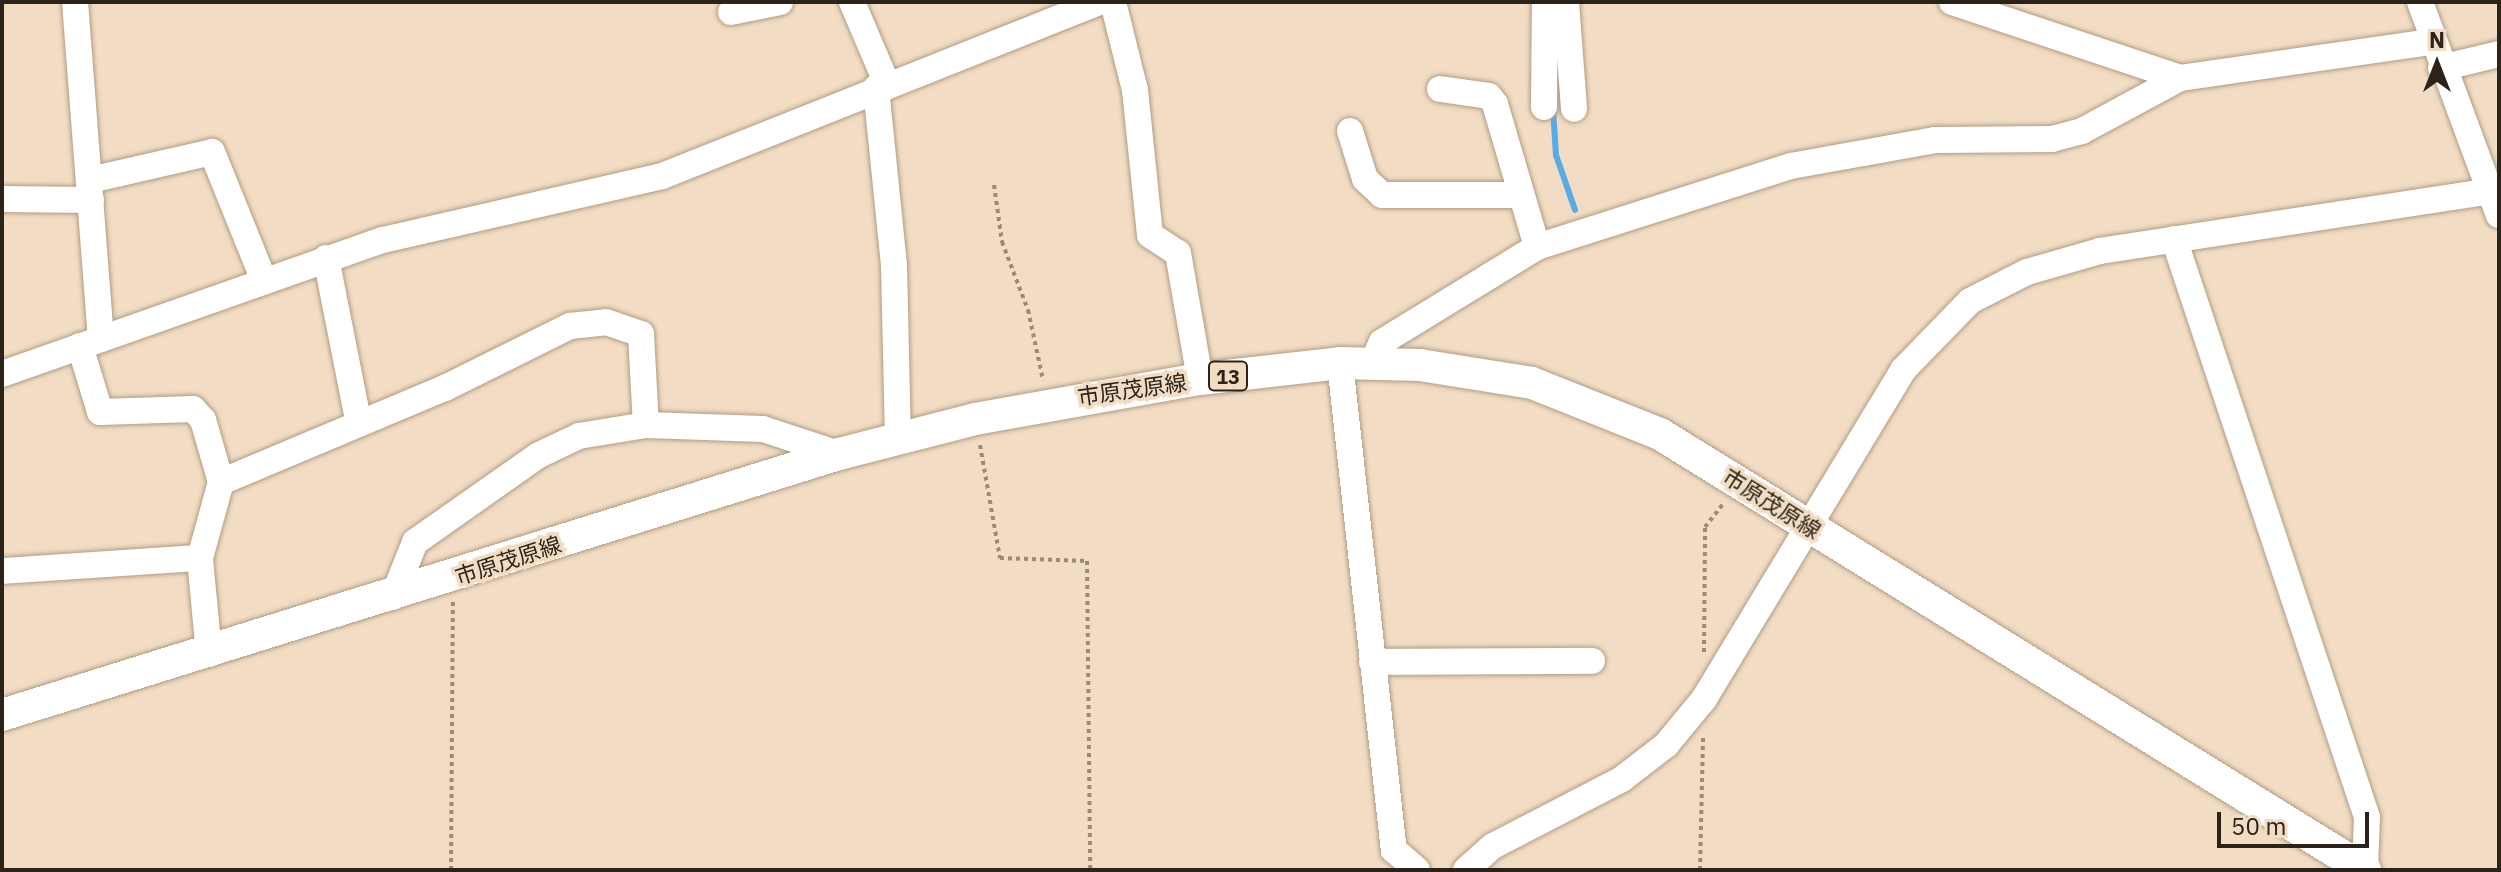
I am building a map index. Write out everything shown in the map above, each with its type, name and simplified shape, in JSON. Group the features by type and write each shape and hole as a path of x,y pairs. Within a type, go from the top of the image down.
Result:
{"main road":[{"name":"市原茂原線","path":"2,715 393,597 839,454 1047,402 1200,379 1373,362 1455,368 1571,395 1660,434 2365,870"}],"street":[{"path":"75,2 91,190 90,342 100,412 193,409 203,420 221,482 200,558 209,654"},
{"path":"731,12 780,2"},
{"path":"852,2 881,86 894,265 898,441"},
{"path":"2,374 263,278 326,258 662,176 881,86 1099,2"},
{"path":"1113,2 1135,90 1150,235 1178,253 1200,379"},
{"path":"1544,107 1545,2"},
{"path":"1505,130 1544,107 1573,102 1566,2"},
{"path":"1952,2 2180,78"},
{"path":"1466,870 1493,846 1622,779 1666,745 1704,699 1806,524 1903,370 1970,301 2061,261 2174,239 2496,199 2430,42 2420,2"},
{"path":"1373,362 1382,342 1537,247 1791,166 1935,140 2082,131 2180,78 2430,42"},
{"path":"2441,68 2499,54"},
{"path":"1440,89 1489,96 1505,130 1519,195 1537,247"},
{"path":"1350,131 1365,179 1382,195 1519,195"},
{"path":"2,199 91,190 212,152 263,278"},
{"path":"2174,239 2367,817 2365,870"},
{"path":"326,258 359,424"},
{"path":"221,482 359,424 570,326 606,322 641,334 646,425"},
{"path":"1340,363 1394,850 1417,870"},
{"path":"393,597 415,542 539,455 612,427 646,425 763,429 839,454"},
{"path":"2,571 200,558"},
{"path":"1372,662 1592,661"}],"path":[{"path":"994,185 1002,242 1028,310 1047,402"},
{"path":"975,419 1000,558 1087,561 1090,870"},
{"path":"451,870 453,577"}],"waterway":[{"path":"1553,109 1556,155 1575,210"}]}
